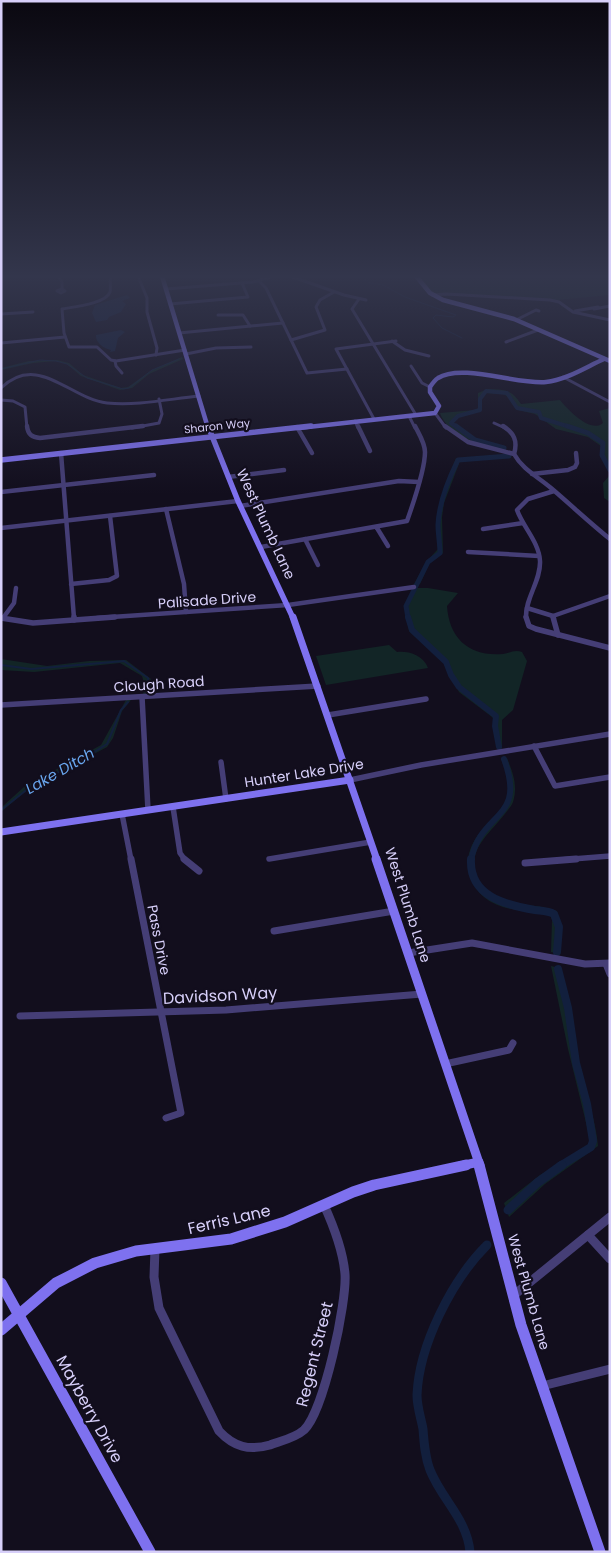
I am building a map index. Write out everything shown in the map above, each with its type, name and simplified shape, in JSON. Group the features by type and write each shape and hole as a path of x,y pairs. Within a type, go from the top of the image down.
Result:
{"street":[{"path":"99,348 115,361 116,366 122,373"},
{"path":"156,355 157,348"},
{"name":"West Plumb Lane","path":"185,348 211,437 239,503 288,606 318,686 479,1162 512,1296 600,1552"},
{"path":"115,361 212,348"},
{"path":"295,348 307,373 347,369"},
{"path":"339,348 336,349 374,419"},
{"path":"376,348 416,415"},
{"path":"403,348 429,356"},
{"path":"580,348 610,361"},
{"path":"604,359 552,381 538,382 472,374 455,374 440,377 430,386 430,392 439,406 435,413 446,428 468,442 514,454 521,466 610,538"},
{"path":"411,366 422,383 430,386"},
{"path":"1,388 15,378 39,375 49,377 84,397 100,402 122,403 199,396"},
{"path":"563,377 610,402"},
{"path":"1,400 13,401 24,407 28,432 33,437 40,438 156,425 161,422 163,417 159,400"},
{"name":"Sharon Way","path":"1,460 435,413"},
{"path":"261,547 401,524 407,520 419,482 424,457 424,446 409,416"},
{"path":"355,421 370,451"},
{"path":"494,423 508,428 514,435 516,449 514,454"},
{"path":"297,427 312,453"},
{"path":"532,474 571,468 577,463 576,453"},
{"path":"61,454 74,620"},
{"path":"228,477 284,470"},
{"path":"1,492 154,475"},
{"path":"1,528 166,509 239,503 399,480 419,482"},
{"path":"554,491 524,501 517,510 536,544 540,556 539,570 525,619 529,626 610,648"},
{"path":"166,509 184,584 186,612"},
{"path":"71,584 109,580 117,576 110,516"},
{"path":"483,529 523,523"},
{"path":"377,528 388,546"},
{"path":"305,540 318,565"},
{"path":"468,552 540,556"},
{"name":"Palisade Drive","path":"2,618 27,623 288,606 414,587"},
{"path":"2,618 14,603 16,588"},
{"path":"527,608 553,616 610,596"},
{"path":"553,616 558,635"},
{"name":"Clough Road","path":"1,705 318,686"},
{"path":"142,697 148,810"},
{"path":"328,715 426,699"},
{"name":"Hunter Lake Drive","path":"1,832 350,780 421,765 610,734"},
{"path":"534,746 555,786 610,777"},
{"path":"221,762 226,799"},
{"path":"173,807 180,853 185,860 199,871"},
{"name":"Pass Drive","path":"122,814 181,1113 166,1118"},
{"path":"269,859 371,842"},
{"path":"525,863 610,856"},
{"path":"274,931 394,911"},
{"path":"408,953 472,943 585,964 608,964 610,974"},
{"name":"Davidson Way","path":"20,1016 59,1013 160,1013 241,1009 422,994"},
{"path":"445,1064 509,1050 513,1042"},
{"name":"Ferris Lane","path":"1,1330 39,1296 75,1272 115,1256 231,1239 285,1222 374,1185 479,1162"},
{"name":"Regent Street","path":"155,1249 154,1277 159,1308 219,1431 226,1439 244,1448 264,1447 295,1436 312,1421 319,1404 336,1339 342,1311 344,1274 338,1240 324,1205"},
{"path":"512,1296 610,1217"},
{"path":"588,1235 610,1259"},
{"name":"Mayberry Drive","path":"1,1283 150,1552"},
{"path":"542,1386 610,1369"}],"green space":[{"path":"182,357 183,359 149,374 132,388 120,390 81,376 67,364 56,361 33,363 1,370 1,368 29,361 57,360 69,363 83,375 121,388 128,387 152,370"},
{"path":"488,389 508,391 521,404 560,400 580,419 586,423 598,426 603,423 599,411 610,408 610,475 601,455 601,446 588,437 556,429 535,414 518,410 504,394 486,393 482,399 482,409 462,414 452,423 477,439 506,448 497,448 478,443 458,434 450,428 440,413 476,410 478,408 478,393"},
{"path":"456,458 469,461 460,461 444,503 442,517 443,553 429,564 420,584 414,584 427,561 438,549 437,526 441,503"},
{"path":"610,475 610,502 604,498 603,483"},
{"path":"414,588 428,588 458,593 447,606 452,628 463,644 471,649 491,654 519,651 522,652 527,661 513,710 502,720 502,748 498,749 495,721 492,717 459,692 444,663 409,631 405,607"},
{"path":"389,645 397,652 411,653 419,657 428,668 326,685 316,656"},
{"path":"1,659 47,666 89,661 126,660 151,679 150,693 143,694 145,686 142,676 120,663 34,672 1,670"},
{"path":"126,700 131,700 122,711 113,738 107,747 27,790 1,812 3,806 24,787 101,745"},
{"path":"507,758 515,785 513,802 478,849 474,865 476,878 484,891 493,897 557,911 561,924 559,954 551,952 552,920 550,915 512,909 490,901 481,894 474,884 469,871 468,857 473,843 481,831 501,812 508,798 508,781 501,759"},
{"path":"551,966 559,968 598,1146 545,1184 509,1217 504,1203 540,1175 590,1146"}],"water":[{"path":"116,348 115,351 110,352 111,350 108,349"}],"waterway":[{"name":"Lake Ditch","path":"1,369 40,360 56,361 67,364 87,378 123,389 129,388 152,370 179,359"},
{"path":"458,428 451,423 458,416 480,410 480,399 486,391 507,393 517,408 539,412 541,418 573,428"},
{"path":"456,426 475,440 504,448"},
{"path":"567,426 573,428"},
{"path":"573,428 588,433 603,443 602,455 610,470"},
{"path":"408,618 406,606 428,562 440,553 438,525 440,508 458,460 509,456"},
{"path":"408,617 412,630 446,662 451,675 459,687 496,716 495,726 499,747"},
{"name":"Lake Ditch","path":"1,665 31,669 124,661 148,678 149,686 147,693"},
{"name":"Lake Ditch","path":"1,810 34,784 73,765 107,744 121,710 128,702"},
{"path":"471,860 476,844 500,814 510,794 510,779 504,759"},
{"path":"471,860 472,872 476,882 482,890 491,896 512,905 554,914 559,927 557,952"},
{"path":"558,969 568,1008 576,1063 587,1104 593,1141 591,1147 560,1166"},
{"path":"508,1210 537,1183 562,1165"},
{"path":"470,1552 464,1529 435,1481 428,1465 417,1395 424,1355 440,1314 462,1276 487,1245"}]}
